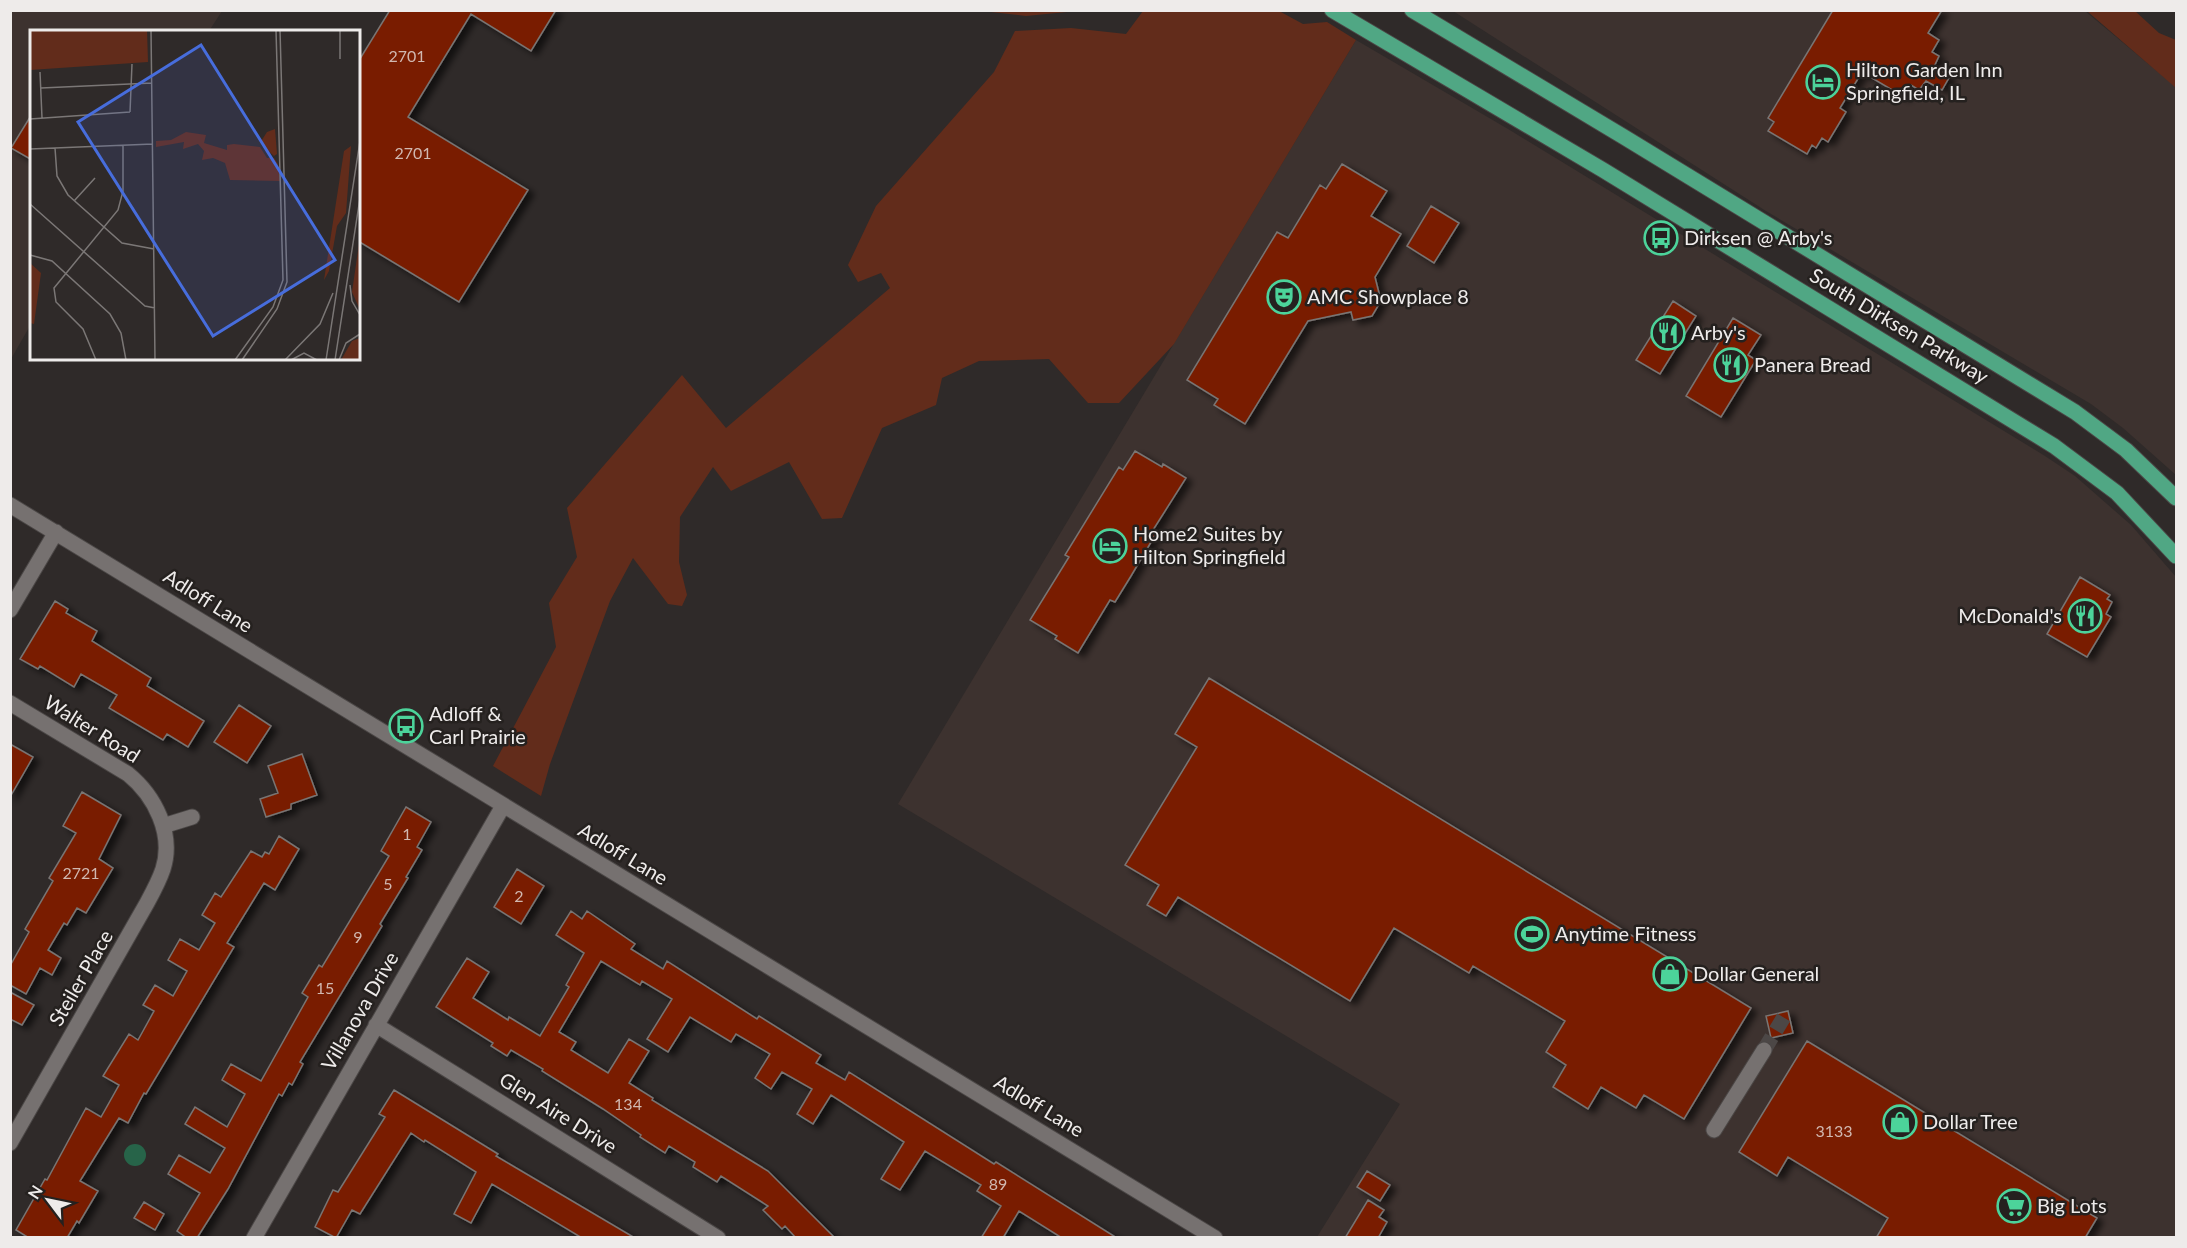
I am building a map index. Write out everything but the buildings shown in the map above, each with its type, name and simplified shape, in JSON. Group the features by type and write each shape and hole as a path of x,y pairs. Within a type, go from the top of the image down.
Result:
{"main road":[{"name":"South Dirksen Parkway","path":"1332,10 1603,170 2054,446 2117,493 2176,556"},
{"name":"South Dirksen Parkway","path":"1412,10 2075,412 2126,450 2176,498"}],"street":[{"name":"Adloff Lane","path":"10,505 1215,1238"},
{"path":"10,610 56,532"},
{"name":"Walter Road","path":"10,703 128,774 148,795 163,826"},
{"name":"Villanova Drive","path":"254,1238 503,806"},
{"path":"163,826 192,817"},
{"name":"Steiler Place","path":"10,1143 158,883 166,853 163,826"},
{"name":"Glen Aire Drive","path":"376,1025 718,1238"},
{"path":"1714,1130 1764,1050"}],"shaded area":[{"path":"11,11 222,11 210,30 30,30 30,326 11,359"},
{"path":"990,11 1077,11 1026,16"},
{"path":"1143,11 1279,11 1303,24 1327,22 1356,40 1174,344 1119,403 1088,403 1049,359 979,361 942,378 936,405 882,428 842,518 822,519 789,462 731,491 713,467 680,517 679,562 687,595 682,606 668,604 633,558 610,601 550,764 541,796 493,766 556,647 549,603 577,557 567,508 682,375 726,428 890,288 881,273 858,282 848,265 876,206 994,72 1015,31 1071,28 1126,34"},
{"path":"1453,11 2085,11 2176,87 2176,475 2123,428 2091,404 1766,211"},
{"path":"2087,11 2135,11 2159,33 2176,40 2176,88"},
{"path":"1356,40 1508,129 2045,456 2075,476 2131,525 2176,577 2176,1237 1317,1237 1400,1104 898,804"},
{"path":"135,1144 145,1151 146,1155 139,1165 135,1166 125,1159 124,1155 131,1145"}],"tunnel":[{"path":"1764,1050 1787,1012"}],"place":[{"name":"Hilton Garden Inn Springfield, IL","path":"1823,82"},
{"name":"Dirksen @ Arby's","path":"1661,238"},
{"name":"AMC Showplace 8","path":"1284,297"},
{"name":"Arby's","path":"1668,333"},
{"name":"Panera Bread","path":"1731,365"},
{"name":"Home2 Suites by Hilton Springfield","path":"1110,546"},
{"name":"McDonald's","path":"2085,616"},
{"name":"Adloff & Carl Prairie","path":"406,726"},
{"name":"Anytime Fitness","path":"1532,934"},
{"name":"Dollar General","path":"1670,974"},
{"name":"Dollar Tree","path":"1900,1122"},
{"name":"Big Lots","path":"2014,1206"}]}
